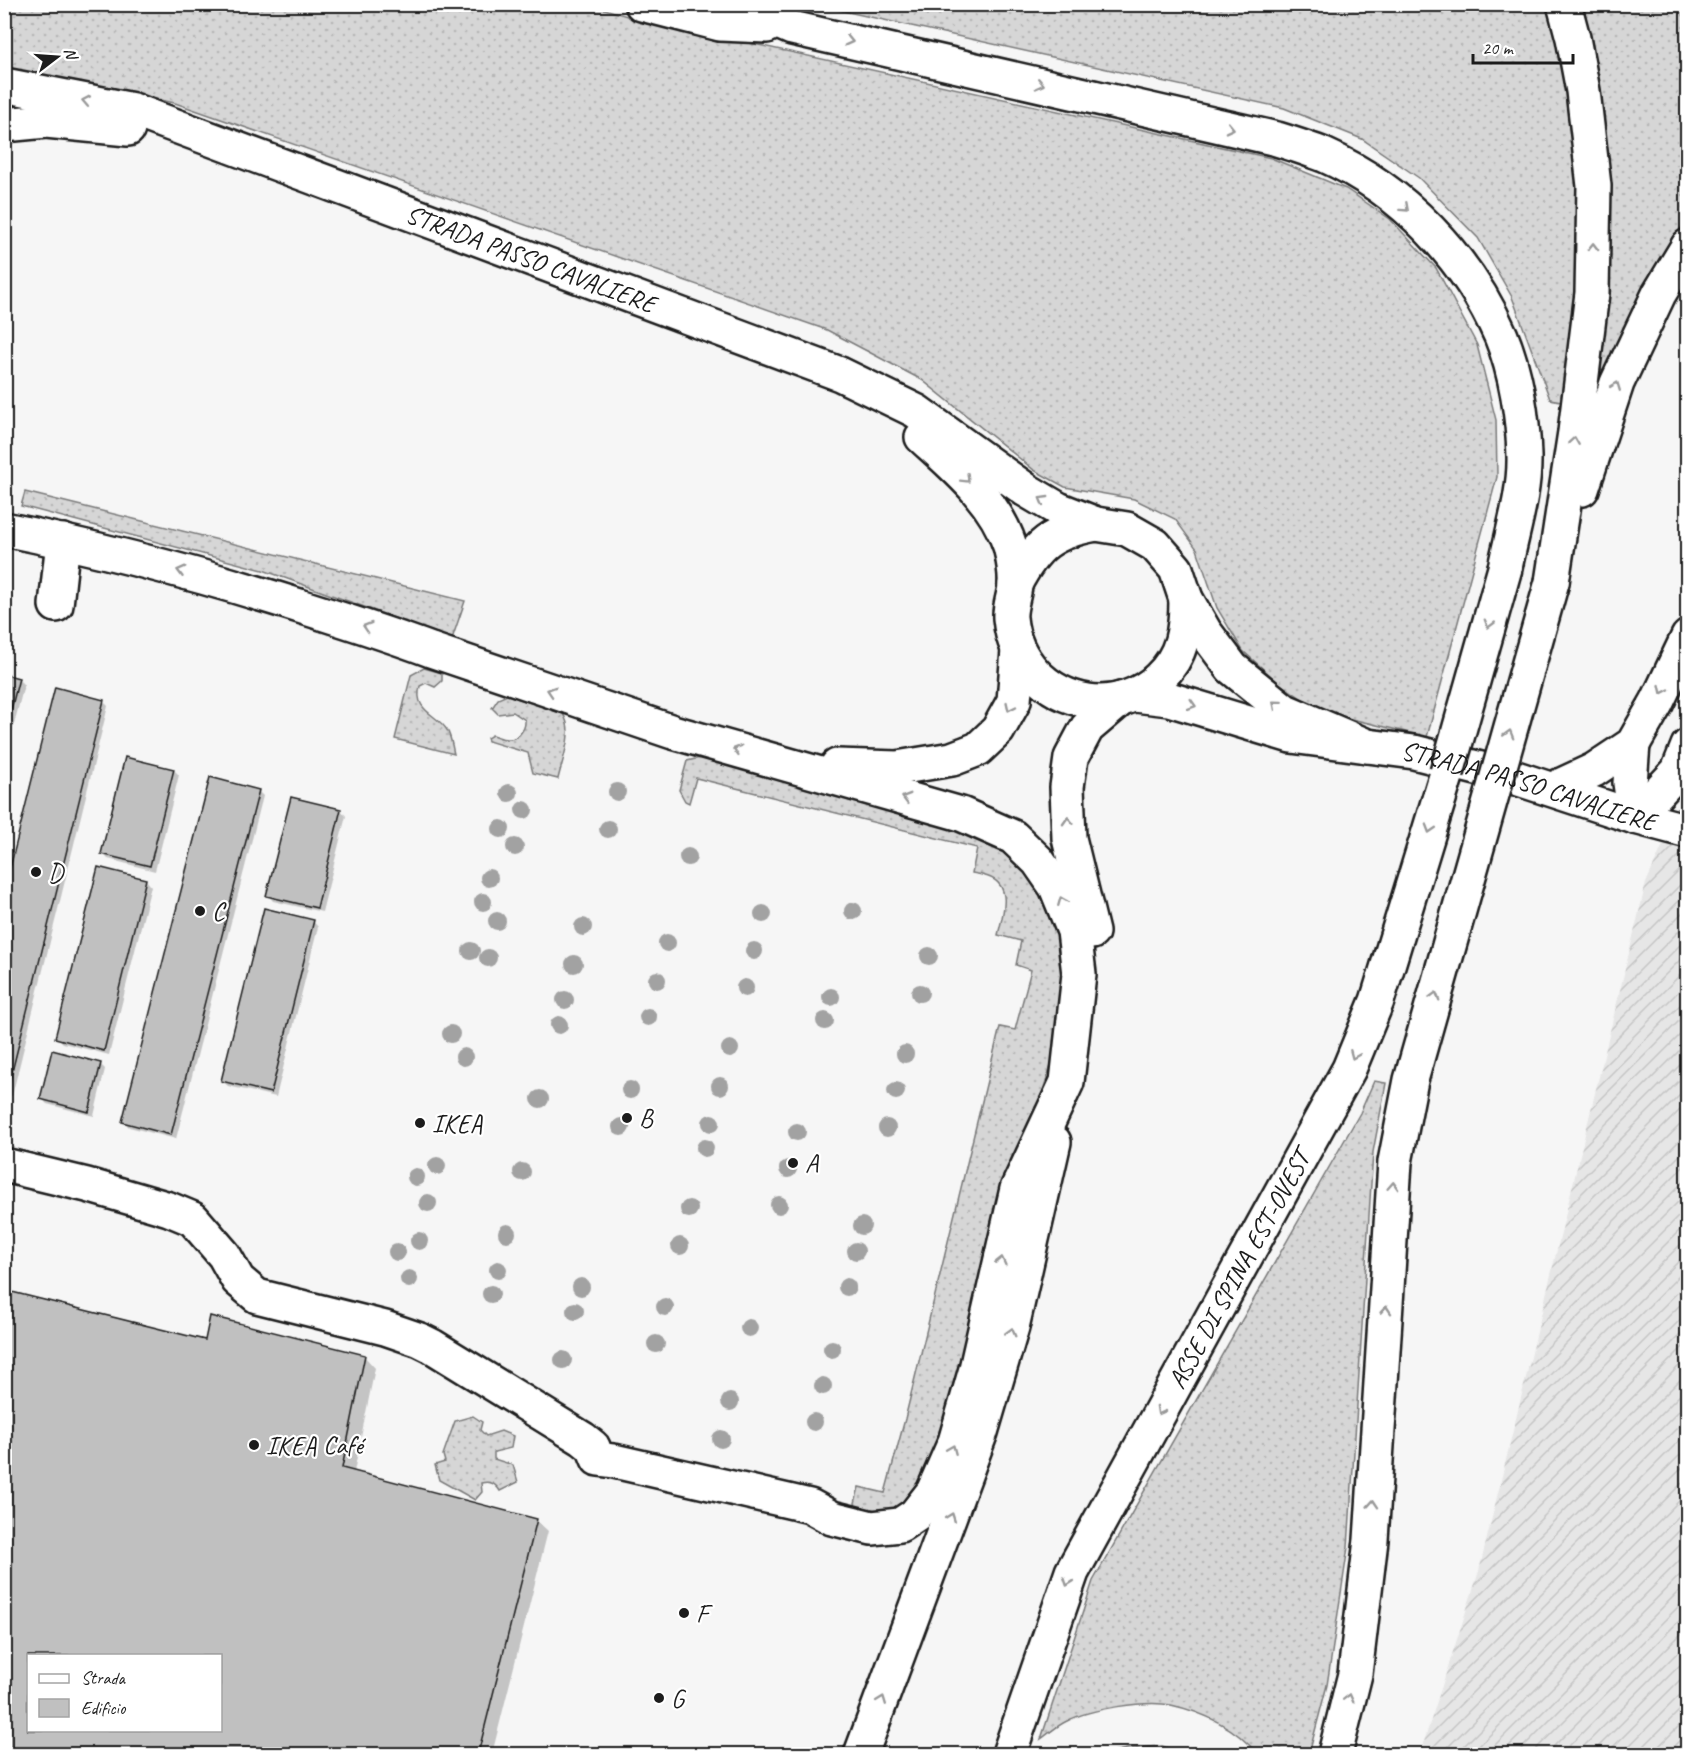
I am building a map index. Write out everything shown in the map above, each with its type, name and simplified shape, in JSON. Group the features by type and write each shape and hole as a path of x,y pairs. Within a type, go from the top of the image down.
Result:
{"main road":[{"path":"642,4 720,24 792,28"},
{"path":"736,4 792,28"},
{"path":"1552,582 1575,432 1592,293 1594,186 1583,91 1564,4"},
{"name":"ASSE DI SPINA EST-OVEST","path":"792,28 1277,139 1324,155 1392,196 1438,238 1478,290 1502,338 1520,402 1524,458 1521,493 1505,568 1447,773 1377,1001 1349,1069 1072,1572 1009,1755"},
{"path":"4,85 133,110 221,144"},
{"path":"4,125 46,121 105,125 221,144"},
{"name":"STRADA PASSO CAVALIERE","path":"221,144 840,374"},
{"path":"1335,1755 1355,1674 1371,1540 1395,1162 1411,1080 1552,582 1617,383 1659,294 1688,246"},
{"path":"840,374 916,411 1026,490 1058,509 1096,524 1127,529 1155,545 1176,569 1186,599 1205,632 1232,668 1285,711 1367,746"},
{"path":"794,765 897,768 952,759 978,749 998,729 1014,701 1018,650 1010,617 1015,584 1010,546 995,514 980,492 912,427 840,374"},
{"path":"1015,584 1028,560 1047,541 1070,529 1096,524"},
{"path":"4,529 63,541 235,585 456,657 674,732 961,814 1013,837 1038,861 1056,887 1074,931 1079,974 1067,1082 1017,1189 976,1369 955,1442 933,1492 915,1515 900,1524 872,1528 832,1518 810,1506 598,1459 593,1447 583,1439 432,1346 385,1328 257,1296 238,1280 224,1255 193,1219 169,1209 87,1185 4,1165"},
{"path":"56,605 63,541"},
{"path":"861,1755 981,1432 1012,1327 1067,1082 1090,1013 1098,969 1091,923 1069,838 1067,787 1071,758 1087,728 1128,697 1159,679 1177,656 1186,628 1186,599"},
{"path":"1635,817 1630,783 1633,744 1657,702 1688,637"},
{"path":"1018,650 1031,671 1050,687 1072,698 1096,702 1128,697"},
{"name":"STRADA PASSO CAVALIERE","path":"1128,697 1169,699 1291,736 1414,752 1516,778 1635,817 1688,831"},
{"path":"1553,789 1594,770 1633,744"},
{"path":"1635,817 1678,771 1688,746"}],"shaded area":[{"path":"4,5 592,5 627,16 1271,158 1346,189 1390,219 1436,268 1477,345 1496,420 1497,477 1427,737 1322,712 1279,683 1243,651 1217,608 1197,549 1175,519 1134,499 1065,487 1034,470 922,380 827,330 175,103 5,69"},
{"path":"816,5 1550,5 1562,43 1580,187 1580,292 1567,402 1550,399 1512,297 1478,238 1419,178 1362,139 1284,108"},
{"path":"1578,5 1687,5 1687,217 1649,284 1603,381 1599,361"},
{"path":"25,492 465,601 452,639 263,570 21,506"},
{"path":"424,668 442,673 442,681 435,687 426,683 420,686 420,701 423,707 447,730 454,754 395,739 411,675"},
{"path":"507,695 563,714 568,737 558,779 533,773 528,753 488,741 487,738 492,735 505,739 514,738 524,727 525,720 513,712 498,714 492,708 498,699"},
{"path":"700,758 1003,842 1034,871 1069,965 1054,1055 1013,1188 935,1467 899,1514 856,1510 855,1503 859,1487 885,1493 1000,1027 1015,1030 1031,970 1016,965 1021,941 998,935 1004,896 998,883 989,877 972,873 977,848 696,778 689,803 685,801 679,790 687,761"},
{"path":"1687,791 1687,1754 1420,1754 1479,1571 1646,883"},
{"path":"1374,1081 1386,1083 1373,1152 1348,1547 1327,1685 1309,1754 1257,1754 1240,1736 1218,1722 1183,1708 1160,1704 1133,1705 1089,1713 1064,1723 1041,1739 1093,1581 1360,1113"},
{"path":"473,1416 482,1422 480,1430 486,1436 501,1431 513,1436 511,1448 494,1452 494,1459 513,1465 518,1482 500,1491 492,1483 481,1483 482,1492 475,1500 439,1480 435,1465 445,1462 443,1455 455,1421"},
{"path":"1162,1746 1186,1754 1104,1754 1131,1748"}],"building":[{"path":"4,674 19,678 4,738"},
{"path":"55,687 104,700 7,1092 4,1091 4,892"},
{"path":"125,757 174,769 150,866 101,854"},
{"path":"210,777 259,790 171,1135 122,1122"},
{"path":"291,797 341,809 317,908 266,896"},
{"path":"98,867 146,879 104,1051 55,1038"},
{"path":"264,908 314,920 271,1093 221,1081"},
{"path":"52,1050 101,1063 89,1112 40,1099"},
{"path":"4,1290 205,1340 210,1316 365,1355 342,1468 537,1519 478,1754 4,1754"}],"place":[{"name":"D","path":"36,872"},
{"name":"C","path":"200,911"},
{"name":"B","path":"627,1118"},
{"name":"IKEA","path":"420,1123"},
{"name":"A","path":"793,1163"},
{"name":"IKEA Café","path":"254,1445"},
{"name":"F","path":"684,1613"},
{"name":"G","path":"659,1698"}]}
